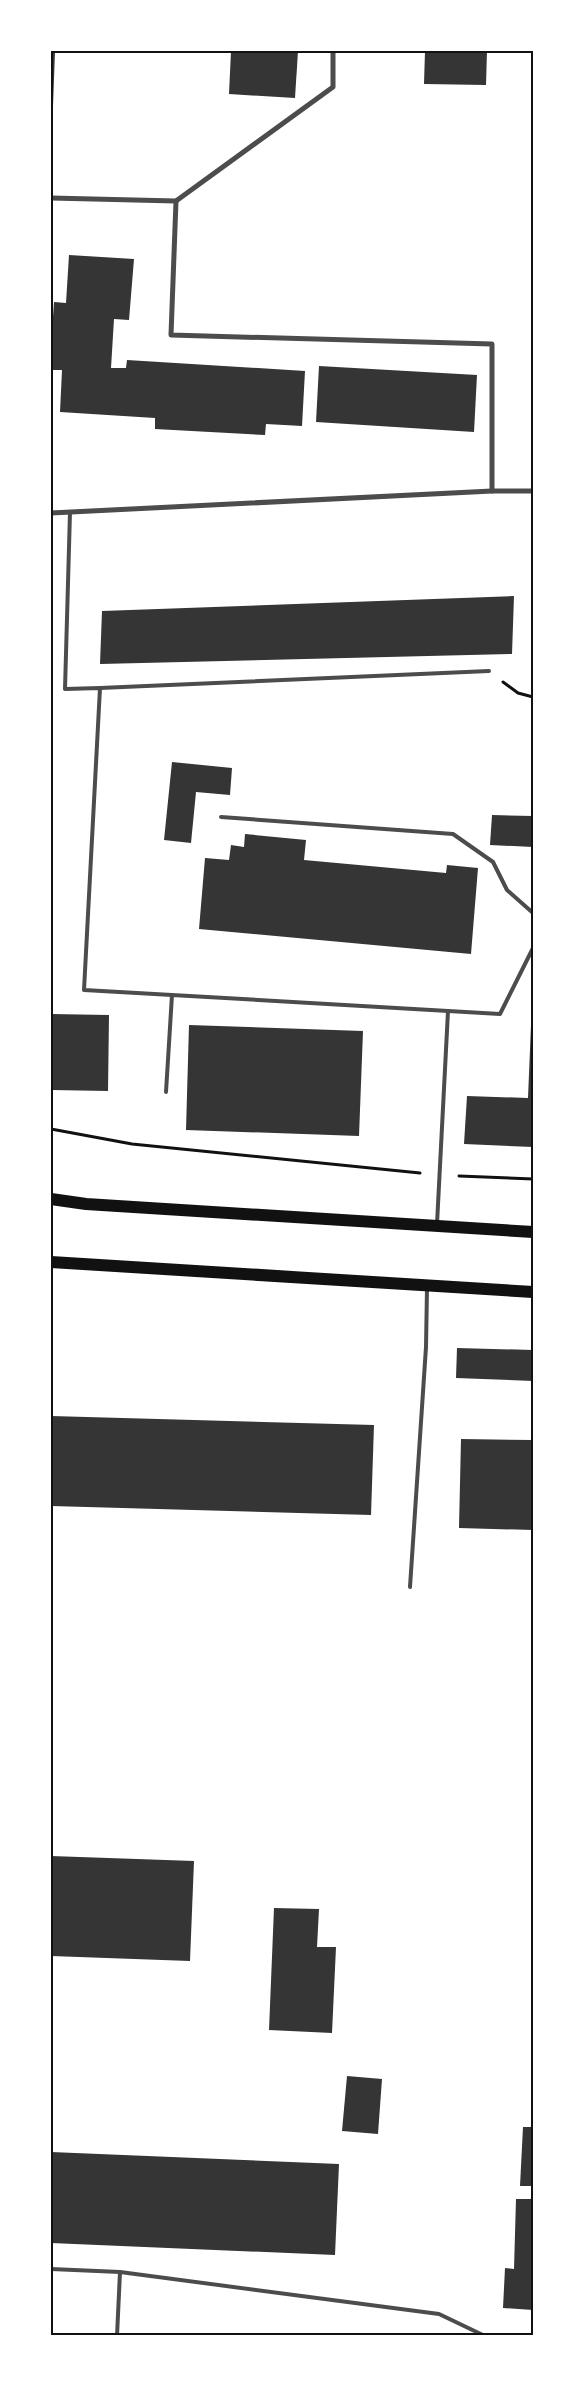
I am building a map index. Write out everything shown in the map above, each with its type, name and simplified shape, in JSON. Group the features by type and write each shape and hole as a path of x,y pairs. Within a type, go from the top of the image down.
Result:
{"main road":[{"path":"51,1200 86,1204 533,1232"},
{"path":"51,1262 533,1292"}],"street":[{"path":"51,198 176,201 333,87 333,51"},
{"path":"176,201 171,336 492,344 492,491"},
{"path":"51,513 492,491 533,491"}],"lane":[{"path":"70,512 65,689 489,671"},
{"path":"100,688 84,990 500,1014 533,948"},
{"path":"221,817 453,834 493,862 507,890 533,913"},
{"path":"166,1092 172,995"},
{"path":"437,1226 448,1011"},
{"path":"410,1587 426,1347 427,1286"},
{"path":"51,2269 120,2272 440,2314 485,2336"},
{"path":"116,2336 120,2272"}],"path":[{"path":"489,671 518,693 533,697"},
{"path":"51,1129 132,1144 440,1175 533,1179"}],"building":[{"path":"51,51 55,51 53,106 51,106"},
{"path":"231,51 298,51 295,98 229,94"},
{"path":"425,51 487,51 486,85 424,84"},
{"path":"69,255 134,259 129,320 114,319 111,368 126,368 127,360 305,371 302,426 266,424 265,435 155,429 155,418 60,412 62,370 51,370 51,346 54,302 66,303"},
{"path":"319,366 477,375 474,432 316,422"},
{"path":"514,596 512,654 100,664 102,611"},
{"path":"172,762 232,768 230,795 196,792 191,843 164,840"},
{"path":"492,815 533,816 533,847 490,845"},
{"path":"245,834 306,840 304,860 446,873 447,865 478,868 471,954 199,929 205,858 229,860 231,845 244,847"},
{"path":"51,1014 109,1015 108,1091 51,1090"},
{"path":"189,1025 363,1031 359,1136 186,1130"},
{"path":"531,1025 533,1147 464,1144 467,1096 528,1098"},
{"path":"457,1348 533,1350 533,1381 456,1378"},
{"path":"51,1416 374,1425 371,1515 51,1506"},
{"path":"461,1439 533,1440 533,1530 459,1528"},
{"path":"51,1856 194,1861 190,1961 51,1956"},
{"path":"274,1908 319,1909 317,1947 336,1947 332,2033 269,2030"},
{"path":"347,2076 382,2079 378,2134 342,2131"},
{"path":"523,2127 533,2127 533,2186 520,2186"},
{"path":"51,2152 339,2164 335,2255 51,2243"},
{"path":"516,2199 533,2199 533,2310 503,2308 505,2268 514,2269"}]}
